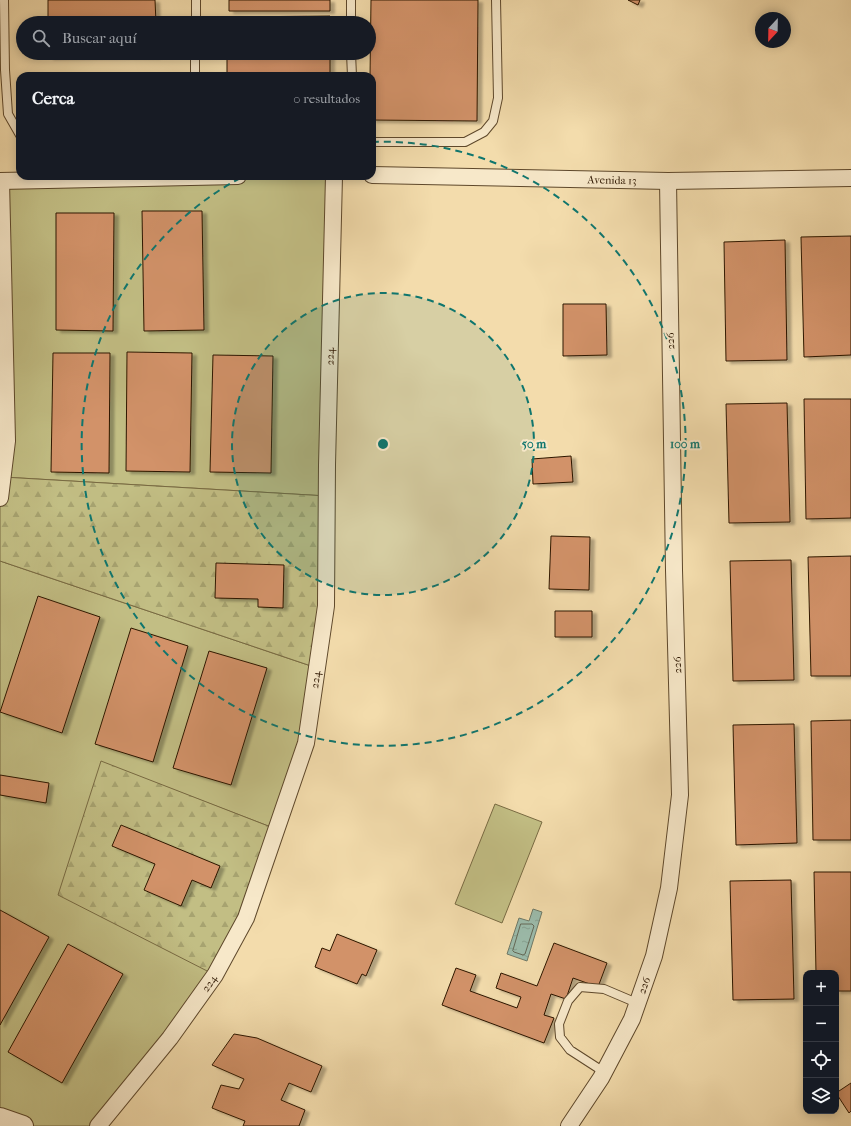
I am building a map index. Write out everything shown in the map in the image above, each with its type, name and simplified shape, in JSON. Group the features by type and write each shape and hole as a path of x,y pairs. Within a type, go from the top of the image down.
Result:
{"street":[{"name":"Avenida 13","path":"376,175 668,181 851,178"},
{"path":"0,498 7,441 1,181 48,180"},
{"name":"224","path":"98,1126 174,1032 215,975 246,918 306,743 326,606 327,465 334,180"},
{"name":"226","path":"569,1126 604,1072 632,1019 654,956 669,888 680,795 674,570 668,181"},
{"path":"0,1118 23,1126"}],"lane":[{"path":"4,0 5,70 8,114 16,128"},
{"path":"196,0 196,16"},
{"path":"351,0 351,16"},
{"path":"376,142 465,142 484,132 493,121 498,98 496,0"},
{"path":"195,60 195,72"},
{"path":"352,60 352,72"},
{"path":"604,1072 570,1050 560,1037 560,1024 568,1000 580,987 604,990 638,1003"}],"green space":[{"path":"334,180 327,496 2,477 0,181"},
{"path":"0,369 3,477 327,496 317,668 0,561"},
{"path":"0,561 317,668 276,829 101,762 215,975 98,1126 23,1126 0,1118"},
{"path":"101,761 276,829 215,975 58,895"},
{"path":"495,804 542,822 502,923 455,904"}],"water":[{"path":"533,909 542,912 527,961 507,954 519,918 529,921"}],"building":[{"path":"48,0 155,0 156,16 48,16"},
{"path":"229,0 330,0 330,11 229,11"},
{"path":"371,0 478,0 477,121 376,120 376,72 370,72 370,60 376,60 376,16 371,16"},
{"path":"628,0 640,0 638,5"},
{"path":"227,60 330,60 330,72 227,72"},
{"path":"142,211 202,211 204,330 144,331"},
{"path":"56,213 114,213 113,331 56,330"},
{"path":"851,236 851,355 804,357 801,237"},
{"path":"785,240 787,360 726,361 724,242"},
{"path":"563,304 606,304 607,355 563,356"},
{"path":"127,352 192,353 190,472 126,471"},
{"path":"53,353 110,353 109,473 51,472"},
{"path":"213,355 273,356 271,473 210,472"},
{"path":"804,399 851,399 851,518 806,519"},
{"path":"787,403 790,522 729,523 726,404"},
{"path":"571,456 573,482 533,484 532,459"},
{"path":"551,536 590,537 589,590 549,589"},
{"path":"851,556 851,676 811,676 808,557"},
{"path":"791,560 794,680 733,681 730,561"},
{"path":"216,563 284,565 283,608 258,607 258,599 215,598"},
{"path":"38,596 100,617 62,733 0,712"},
{"path":"555,611 592,611 592,637 555,637"},
{"path":"131,628 188,646 153,762 95,744"},
{"path":"209,651 267,668 231,785 173,768"},
{"path":"851,720 851,840 813,840 811,721"},
{"path":"794,724 797,843 736,845 733,725"},
{"path":"0,775 49,783 46,803 0,795"},
{"path":"121,825 220,866 211,888 192,880 181,906 144,890 155,864 112,846"},
{"path":"814,872 851,872 851,991 839,991 839,970 816,970"},
{"path":"791,880 794,999 733,1000 730,881"},
{"path":"0,910 49,937 0,1025"},
{"path":"337,934 377,950 366,976 362,974 357,984 315,967 322,948 330,951"},
{"path":"554,943 607,963 598,987 573,978 566,999 551,994 544,1015 554,1018 544,1043 442,1005 456,968 476,975 470,991 517,1008 521,997 496,988 501,973 537,986"},
{"path":"68,944 123,974 62,1083 8,1052"},
{"path":"234,1034 257,1038 322,1066 311,1092 289,1083 281,1100 305,1110 299,1126 243,1126 245,1121 212,1108 221,1085 239,1089 244,1079 212,1065"},
{"path":"851,1083 851,1111 849,1113 839,1098 839,1091"}]}
